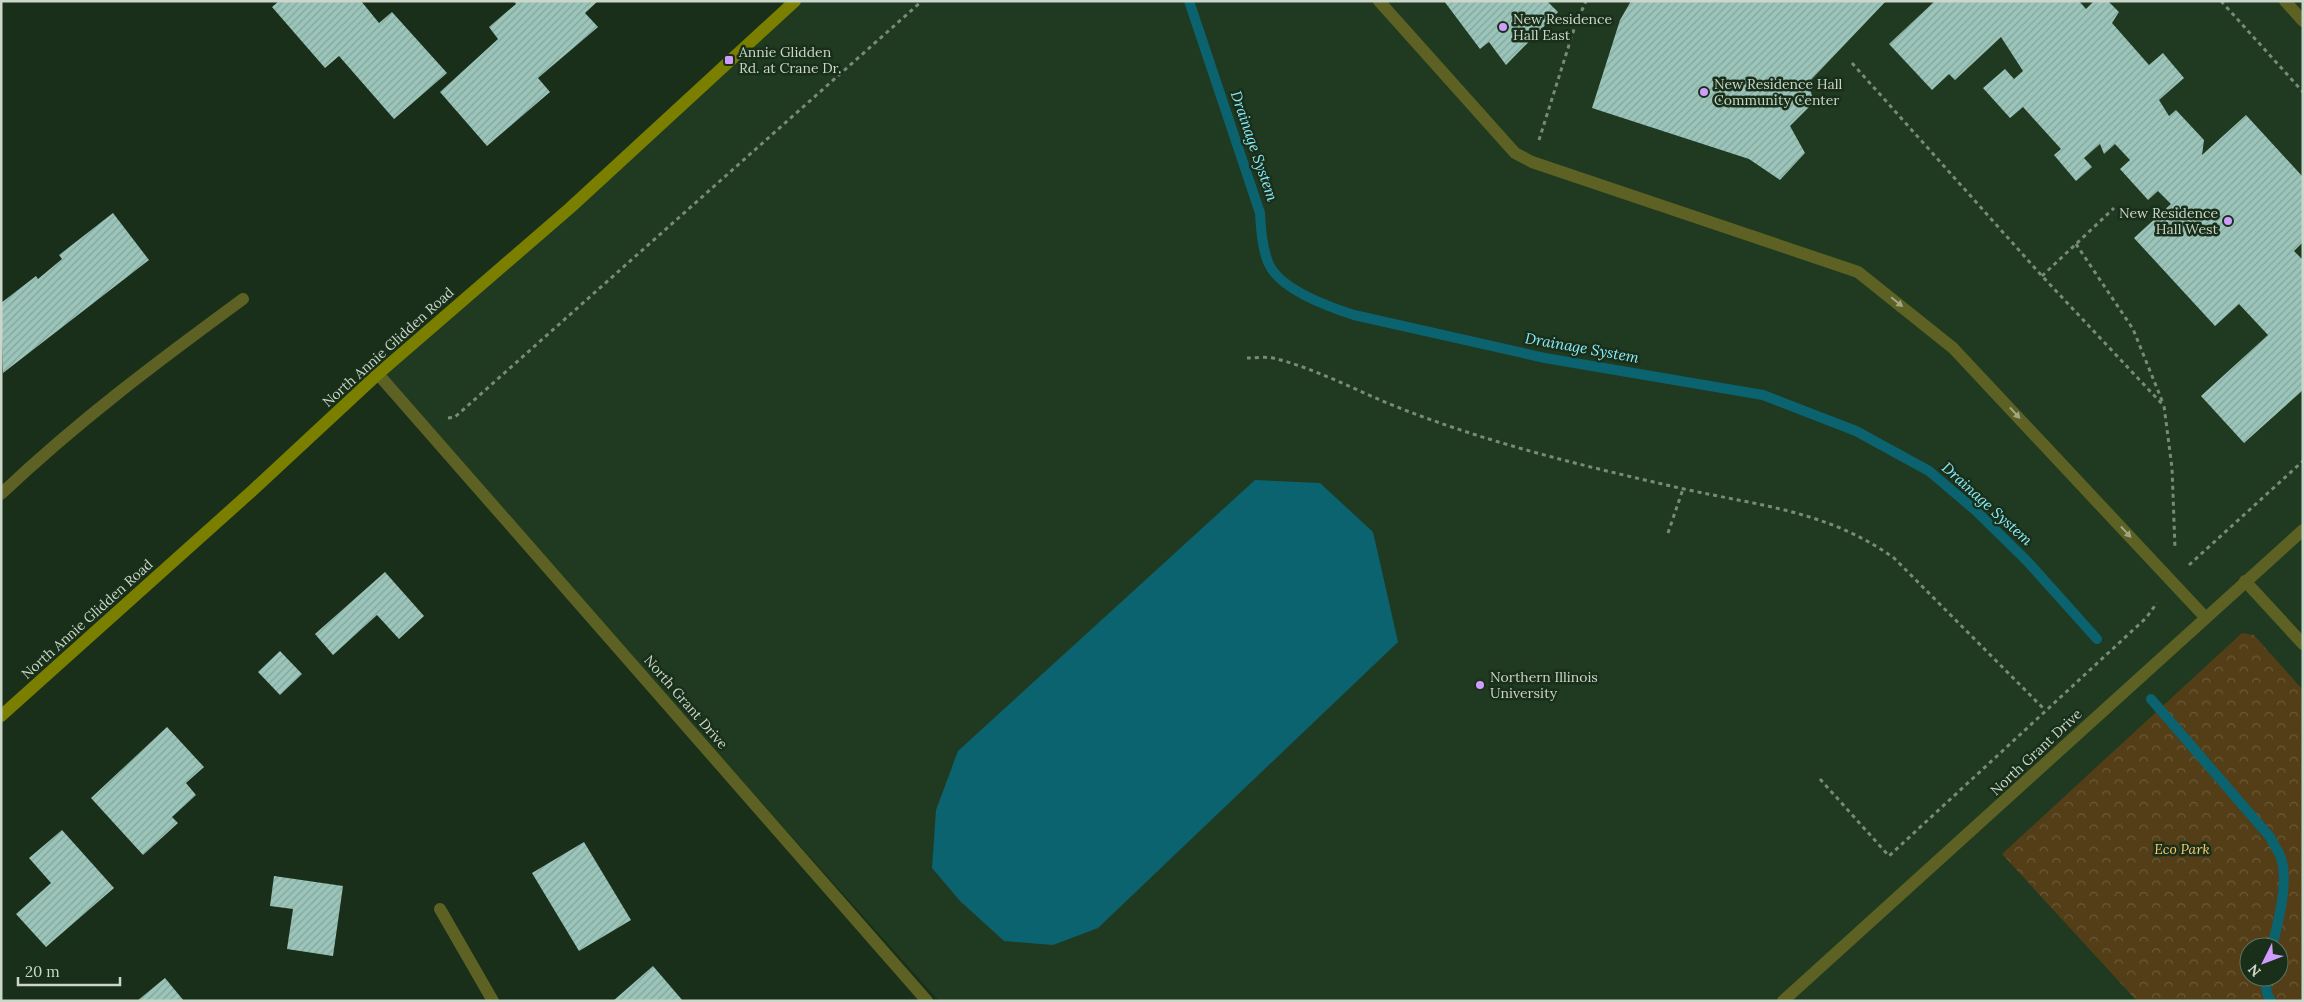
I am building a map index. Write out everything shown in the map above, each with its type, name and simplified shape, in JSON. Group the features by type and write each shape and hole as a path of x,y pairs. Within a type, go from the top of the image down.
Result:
{"main road":[{"name":"North Annie Glidden Road","path":"1,716 245,497 378,374 570,208 795,1"}],"street":[{"path":"1379,1 1515,153 1532,162 1858,272 1953,348 2205,618"},
{"path":"2284,1 2303,22"},
{"path":"1,494 45,453 122,388 242,299"},
{"name":"North Grant Drive","path":"378,374 927,1001"},
{"name":"North Grant Drive","path":"1783,1001 2303,530"},
{"path":"2245,581 2303,644"},
{"path":"440,909 493,1001"}],"path":[{"path":"422,423 455,417 922,1"},
{"path":"1532,162 1575,26 1586,1"},
{"path":"2220,1 2303,92"},
{"path":"1852,63 2042,276 2164,406"},
{"path":"2042,276 2114,208"},
{"path":"2076,244 2133,329 2164,406 2172,468 2175,553"},
{"path":"1247,358 1275,358 1410,412 1509,446 1828,521 1874,543 1894,558 2045,710"},
{"path":"1820,779 1889,856 2146,618 2173,582 2190,564 2303,461"},
{"path":"1668,533 1683,488"},
{"path":"2183,558 2190,564"}],"shaded area":[{"name":"Northern Illinois University","path":"795,1 2303,1 2303,1001 939,1001 378,374"}],"green space":[{"name":"Eco Park","path":"2242,633 2254,635 2303,690 2303,1001 2137,1001 2002,854"}],"water":[{"path":"1255,480 1320,483 1373,532 1398,642 1098,928 1053,945 1004,941 960,901 932,868 936,810 958,751"}],"building":[{"path":"279,1 361,1 379,23 392,12 447,73 394,119 339,56 325,68 272,7"},
{"path":"514,1 598,1 585,13 598,27 538,78 550,92 487,146 440,92 498,39 489,27 516,4"},
{"name":"New Residence Hall East","path":"1444,1 1547,1 1558,12 1506,65 1489,42 1480,49"},
{"name":"New Residence Hall Community Center","path":"1631,1 1886,1 1808,83 1814,102 1790,126 1805,153 1780,180 1749,159 1592,108 1620,20"},
{"name":"New Residence Hall West","path":"1935,1 2079,1 2086,9 2094,1 2108,1 2119,12 2112,23 2149,65 2163,53 2184,78 2159,100 2169,116 2176,110 2204,140 2202,155 2246,115 2303,177 2303,242 2294,251 2303,260 2303,390 2244,443 2201,396 2268,335 2239,304 2215,326 2134,238 2171,204 2158,191 2148,200 2120,169 2130,160 2115,144 2104,154 2100,144 2084,158 2092,167 2076,181 2054,155 2061,149 2023,107 2010,118 1983,88 2005,69 2014,79 2023,71 2001,37 1955,80 1949,74 1932,90 1889,44"},
{"path":"113,213 149,260 3,373 1,303 36,276 38,279 62,259 59,255"},
{"path":"385,572 424,616 399,639 377,615 333,655 315,634"},
{"path":"280,651 302,674 280,695 258,672"},
{"path":"167,727 204,767 186,783 196,795 172,817 178,823 143,855 91,798"},
{"path":"62,830 114,888 46,947 16,914 51,883 29,858"},
{"path":"584,842 631,920 579,951 532,873"},
{"path":"274,876 343,886 333,956 287,949 293,909 270,906"},
{"path":"653,966 683,1001 613,1001"},
{"path":"165,978 184,1001 137,1001"}],"waterway":[{"name":"Drainage System","path":"1189,1 1260,213 1261,232 1268,262 1282,281 1293,289 1318,302 1354,315 1545,358 1763,395 1856,431 1929,471 1975,510 2027,561 2097,639"},
{"name":"Drainage System","path":"2151,699 2270,837 2279,853 2284,879 2280,915 2274,937"},
{"name":"Drainage System","path":"2266,987 2267,994 2271,1001"}],"place":[{"name":"New Residence Hall East","path":"1503,27"},
{"name":"Annie Glidden Rd. at Crane Dr.","path":"729,60"},
{"name":"New Residence Hall Community Center","path":"1704,92"},
{"name":"New Residence Hall West","path":"2228,221"},
{"name":"Northern Illinois University","path":"1480,685"}]}
